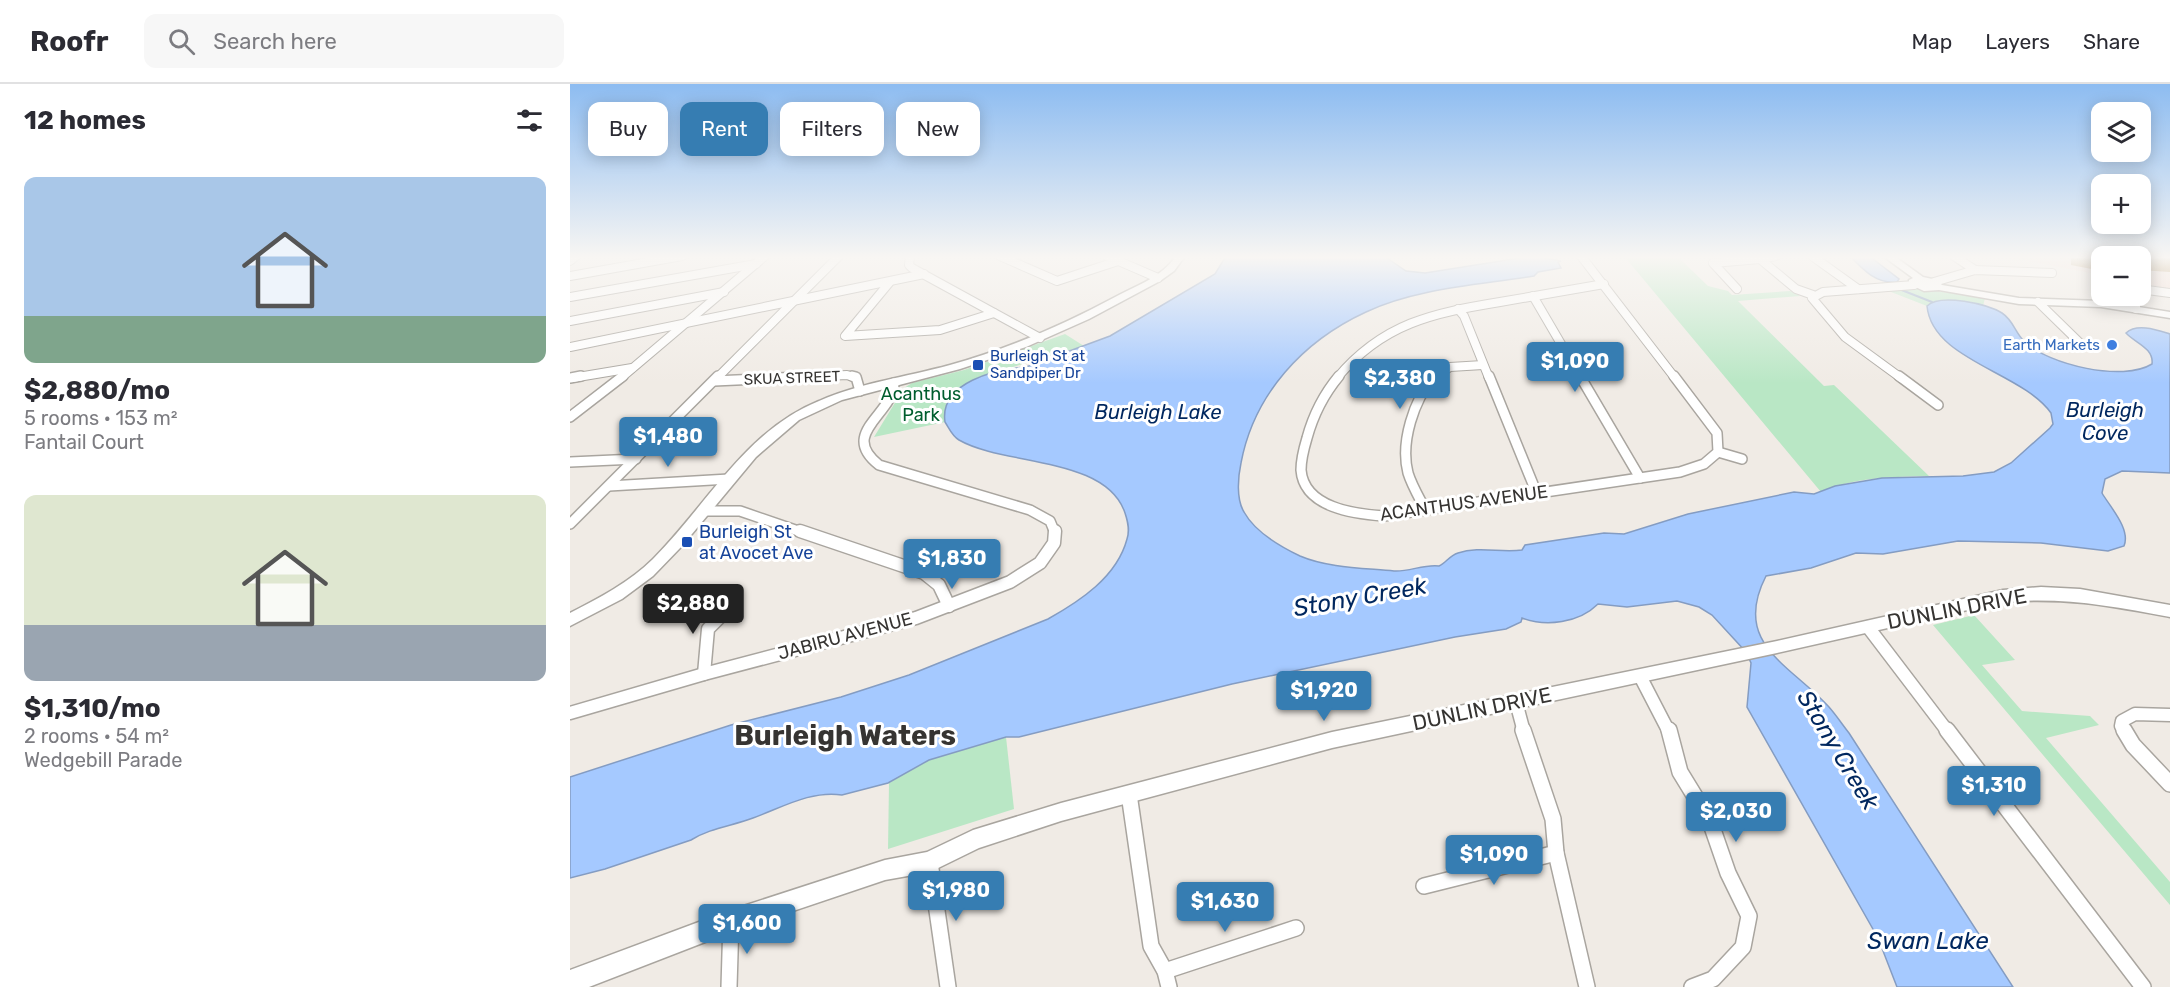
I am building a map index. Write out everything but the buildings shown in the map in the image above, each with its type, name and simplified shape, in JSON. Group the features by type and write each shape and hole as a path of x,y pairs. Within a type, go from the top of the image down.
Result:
{"street":[{"path":"570,321 691,298"},
{"path":"574,415 717,298"},
{"path":"570,524 798,298"},
{"path":"570,347 813,298"},
{"path":"876,298 845,336 931,332 953,328 994,313"},
{"path":"967,298 1040,338"},
{"path":"570,620 618,594 650,571 757,446 780,427 818,405 860,390 959,367 1040,338 1069,326 1121,298"},
{"name":"ACANTHUS AVENUE","path":"1521,298 1458,309 1423,318 1379,338 1351,362 1318,407 1306,439 1301,474 1308,489 1334,508 1371,516 1426,511 1690,470 1704,464 1718,452"},
{"path":"1534,298 1640,478"},
{"path":"1615,298 1717,433 1718,452 1742,459"},
{"path":"1812,298 1845,337 1938,405"},
{"path":"2016,298 2038,302 2088,303 2170,315"},
{"path":"2038,302 2080,344"},
{"path":"1458,309 1464,316 1537,494"},
{"path":"1426,511 1407,470 1407,440 1413,413 1440,370 1450,366 1483,365"},
{"path":"570,378 635,367"},
{"name":"SKUA STREET","path":"714,381 847,375 856,377 860,390"},
{"name":"JABIRU AVENUE","path":"570,713 704,674 916,618 1032,570 1051,550 1054,531 1050,521 1037,513 890,469 865,456 862,446 864,435 892,393 894,382"},
{"path":"570,462 636,459"},
{"path":"609,486 729,479"},
{"path":"702,511 740,511 924,573 939,585 949,606"},
{"name":"DUNLIN DRIVE","path":"570,982 731,921 885,870 930,862 972,840 1129,794 1332,740 1740,655 1990,598 2024,593 2101,597 2170,612"},
{"path":"704,674 708,629 722,615"},
{"path":"1868,627 2143,987"},
{"path":"1640,676 1649,689 1672,737 1680,772 1710,821 1728,873 1749,916 1743,947 1713,978 1692,987"},
{"path":"1516,702 1533,763 1552,811 1557,831 1556,853 1587,987"},
{"path":"2170,715 2130,716 2122,721 2121,726 2133,745 2170,784"},
{"path":"1129,794 1132,829 1142,877 1151,946 1167,979 1296,928"},
{"path":"1424,886 1556,853"},
{"path":"930,862 948,987"},
{"path":"729,987 731,921"}],"green space":[{"path":"1659,298 1773,298 1738,301 1824,386 1834,385 1929,476 1847,483 1821,492"},
{"path":"1907,298 1985,298 1983,306 1946,300 1932,302 1927,306"},
{"name":"Acanthus Park","path":"1065,334 1084,346 979,377 949,398 946,403 945,422 874,437 904,388 912,383 964,370"},
{"path":"1974,615 2015,660 1982,665 2022,711 2090,716 2099,725 2046,738 2170,882 2170,905 1933,625"},
{"path":"1006,737 1014,809 888,849 889,783 929,760"}],"water":[{"name":"Burleigh Lake","path":"1174,298 1406,298 1366,312 1343,324 1302,354 1285,372 1257,414 1241,463 1239,481 1241,507 1254,526 1276,543 1300,556 1322,563 1400,571 1439,566 1455,554 1466,551 1522,550 1525,545 1604,533 1624,534 1688,514 1794,492 1814,494 1835,486 1882,478 1963,476 1994,472 2011,463 2050,428 2053,424 2051,413 2038,399 1961,353 1944,340 1933,324 1927,306 1933,302 1964,301 1995,310 2006,316 2025,342 2036,350 2068,364 2105,371 2139,369 2152,364 2152,358 2147,350 2126,333 2131,330 2147,328 2170,334 2170,473 2122,471 2105,479 2102,493 2122,525 2125,533 2124,546 2108,551 2041,543 1958,541 1883,554 1856,553 1811,568 1766,576 1757,599 1756,619 1761,636 1770,651 1829,707 1849,733 2013,987 1897,987 1878,938 1747,707 1751,663 1746,652 1712,615 1699,607 1677,601 1627,607 1598,604 1581,615 1562,622 1531,621 1522,618 1521,622 1506,629 1455,637 1232,684 1019,737 1006,737 929,760 888,783 842,795 808,797 691,840 605,869 570,878 570,777 731,725 841,697 909,675 1048,619 1096,587 1115,565 1128,536 1125,513 1114,495 1097,481 1076,472 978,448 959,440 945,422 946,408 951,397 972,380 1000,371 1026,367 1110,336"}],"waterway":[{"path":"1922,298 1932,302"}],"place":[{"name":"Earth Markets","path":"2112,345"},
{"name":"Burleigh St at Sandpiper Dr","path":"978,365"},
{"name":"Burleigh St at Avocet Ave","path":"687,542"}],"district":[{"name":"Burleigh Waters","path":"845,735"}],"water label":[{"name":"Burleigh Cove","path":"2105,422"},
{"name":"Stony Creek","path":"1360,597"},
{"name":"Stony Creek","path":"1838,750"},
{"name":"Swan Lake","path":"1928,941"}]}
